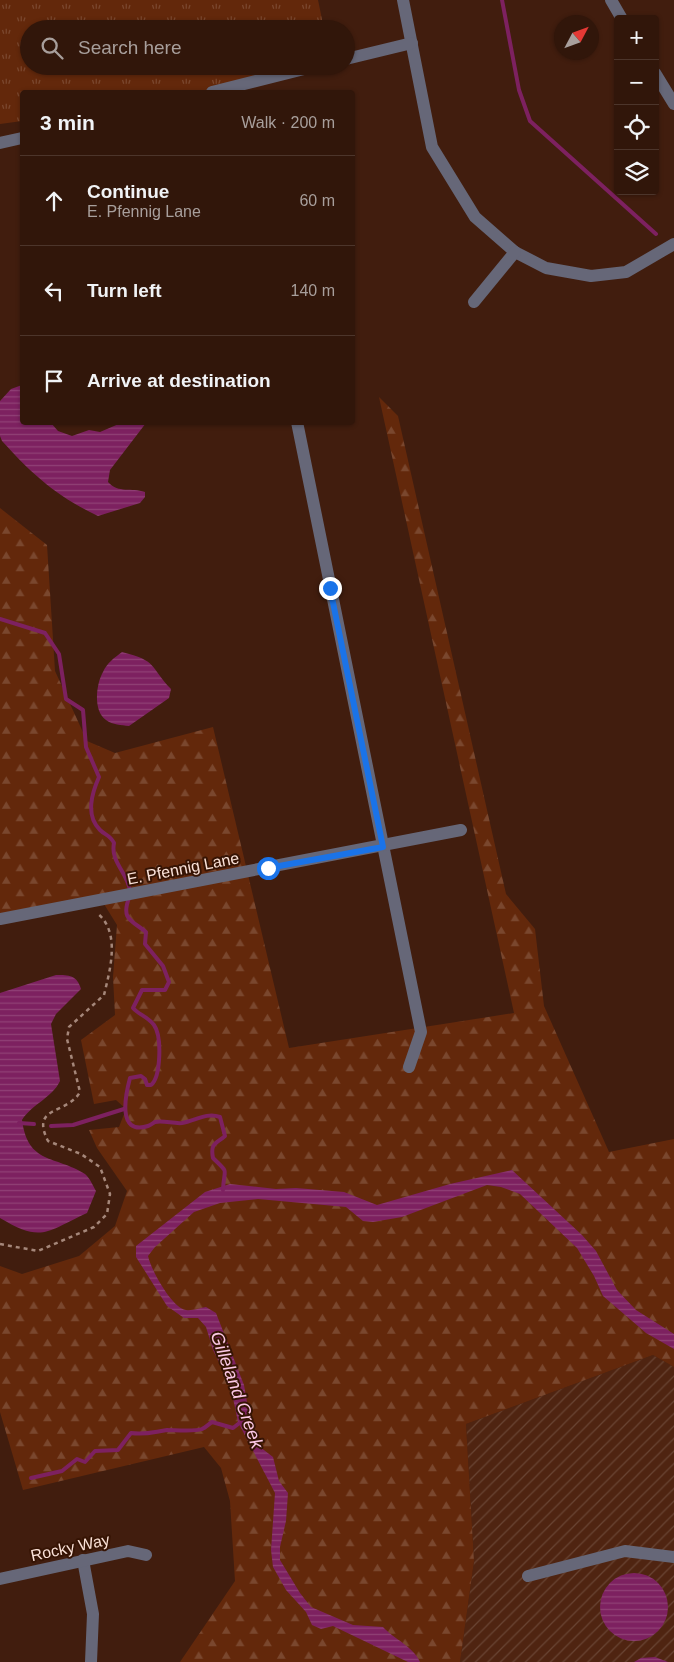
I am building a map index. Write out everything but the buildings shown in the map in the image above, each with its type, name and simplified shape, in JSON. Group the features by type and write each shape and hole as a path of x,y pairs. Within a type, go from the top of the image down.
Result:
{"street":[{"path":"402,0 432,147 475,217 515,252 546,268 591,276 626,272 674,244"},
{"path":"611,0 620,15"},
{"path":"355,57 412,43"},
{"path":"230,90 258,87 291,75"},
{"path":"659,80 674,104"},
{"path":"0,143 20,138"},
{"path":"474,302 515,252"},
{"path":"298,425 421,1032 409,1067"},
{"name":"E. Pfennig Lane","path":"0,919 383,847 461,830"},
{"name":"Rocky Way","path":"0,1579 128,1551 146,1555"},
{"path":"528,1576 624,1551 674,1557"},
{"path":"83,1560 93,1614 92,1662"}],"path":[{"path":"0,1244 38,1251 94,1227 107,1214 110,1194 100,1167 81,1154 48,1141 43,1130 43,1121 49,1113 75,1101 80,1092 66,1039 69,1027 104,995 112,942 109,927 103,917 97,912 92,912"}],"shaded area":[{"path":"653,1355 674,1367 674,1662 460,1662 474,1561 466,1424"}],"green space":[{"path":"0,0 318,0 322,20 20,20 20,75 302,75 209,90 20,90 20,121 0,124"},
{"path":"379,397 398,416 506,894 535,929 544,1006 609,1152 674,1139 674,1367 653,1355 466,1424 474,1561 460,1662 180,1662 235,1581 230,1501 221,1468 204,1447 23,1490 0,1412 0,1266 22,1274 79,1256 115,1226 127,1191 97,1148 89,1130 119,1127 126,1109 116,1100 94,1104 81,1040 115,1015 113,977 117,925 104,904 0,915 0,508 47,545 55,671 87,741 115,753 213,727 289,1048 514,1013"}],"water":[{"path":"20,386 20,425 53,425 58,431 72,436 89,430 100,432 116,425 144,425 110,470 108,482 116,488 145,492 145,497 140,503 98,516 70,501 46,484 24,464 2,441 0,436 0,401 11,389"},
{"path":"122,652 142,658 152,665 171,689 169,698 129,726 114,724 106,720 102,716 97,704 97,690 103,672 109,663"},
{"path":"56,975 75,978 81,989 56,1014 51,1024 60,1081 52,1092 26,1114 22,1120 30,1145 37,1152 44,1157 85,1174 96,1191 87,1213 53,1230 35,1232 14,1226 0,1218 0,993"},
{"name":"Gilleland Creek","path":"512,1170 582,1235 596,1251 617,1290 636,1310 674,1334 674,1349 646,1333 603,1296 594,1276 577,1248 520,1194 501,1187 487,1185 402,1217 373,1222 363,1221 346,1207 258,1199 220,1203 194,1212 155,1247 148,1256 163,1288 180,1308 193,1310 206,1307 216,1313 244,1385 252,1431 260,1447 273,1457 279,1481 288,1493 286,1521 280,1547 280,1560 300,1593 311,1607 353,1625 383,1627 409,1647 420,1662 408,1662 333,1626 321,1629 312,1625 306,1612 286,1590 273,1567 271,1550 275,1493 238,1422 230,1384 213,1350 206,1327 198,1318 184,1318 167,1306 136,1257 136,1246 205,1192 230,1184 276,1189 296,1188 344,1192 377,1205 450,1184"},
{"path":"627,1573 641,1573 653,1578 663,1588 668,1600 668,1614 663,1626 653,1636 641,1641 627,1641 615,1636 605,1626 600,1614 600,1600 605,1588 615,1578"},
{"path":"655,1657 668,1662 634,1662 641,1658"}],"waterway":[{"path":"502,0 519,90 530,121 656,234"},
{"path":"0,619 45,633 59,654 66,699 83,710 86,747 99,777 92,797 91,811 93,818 100,830 114,843 113,850 130,891"},
{"path":"129,898 126,910 127,915 132,922 146,932 145,944 163,966 169,982 165,990 142,990 133,1008 149,1020 157,1030 159,1056 157,1074 151,1085 147,1085 145,1079 141,1076 130,1078 125,1111 127,1119 131,1125 138,1127 148,1126 155,1122 182,1123 205,1116 220,1117 225,1136 215,1144 212,1153 213,1158 225,1171 223,1190"},
{"path":"51,1126 73,1125 124,1109"},
{"path":"19,1123 34,1124"},
{"name":"Gilleland Creek","path":"31,1478 62,1471 77,1459 85,1462 95,1451 118,1450 131,1433 199,1430 212,1422 233,1428 242,1421"}],"route":[{"path":"268,868 383,847 330,588"}]}
